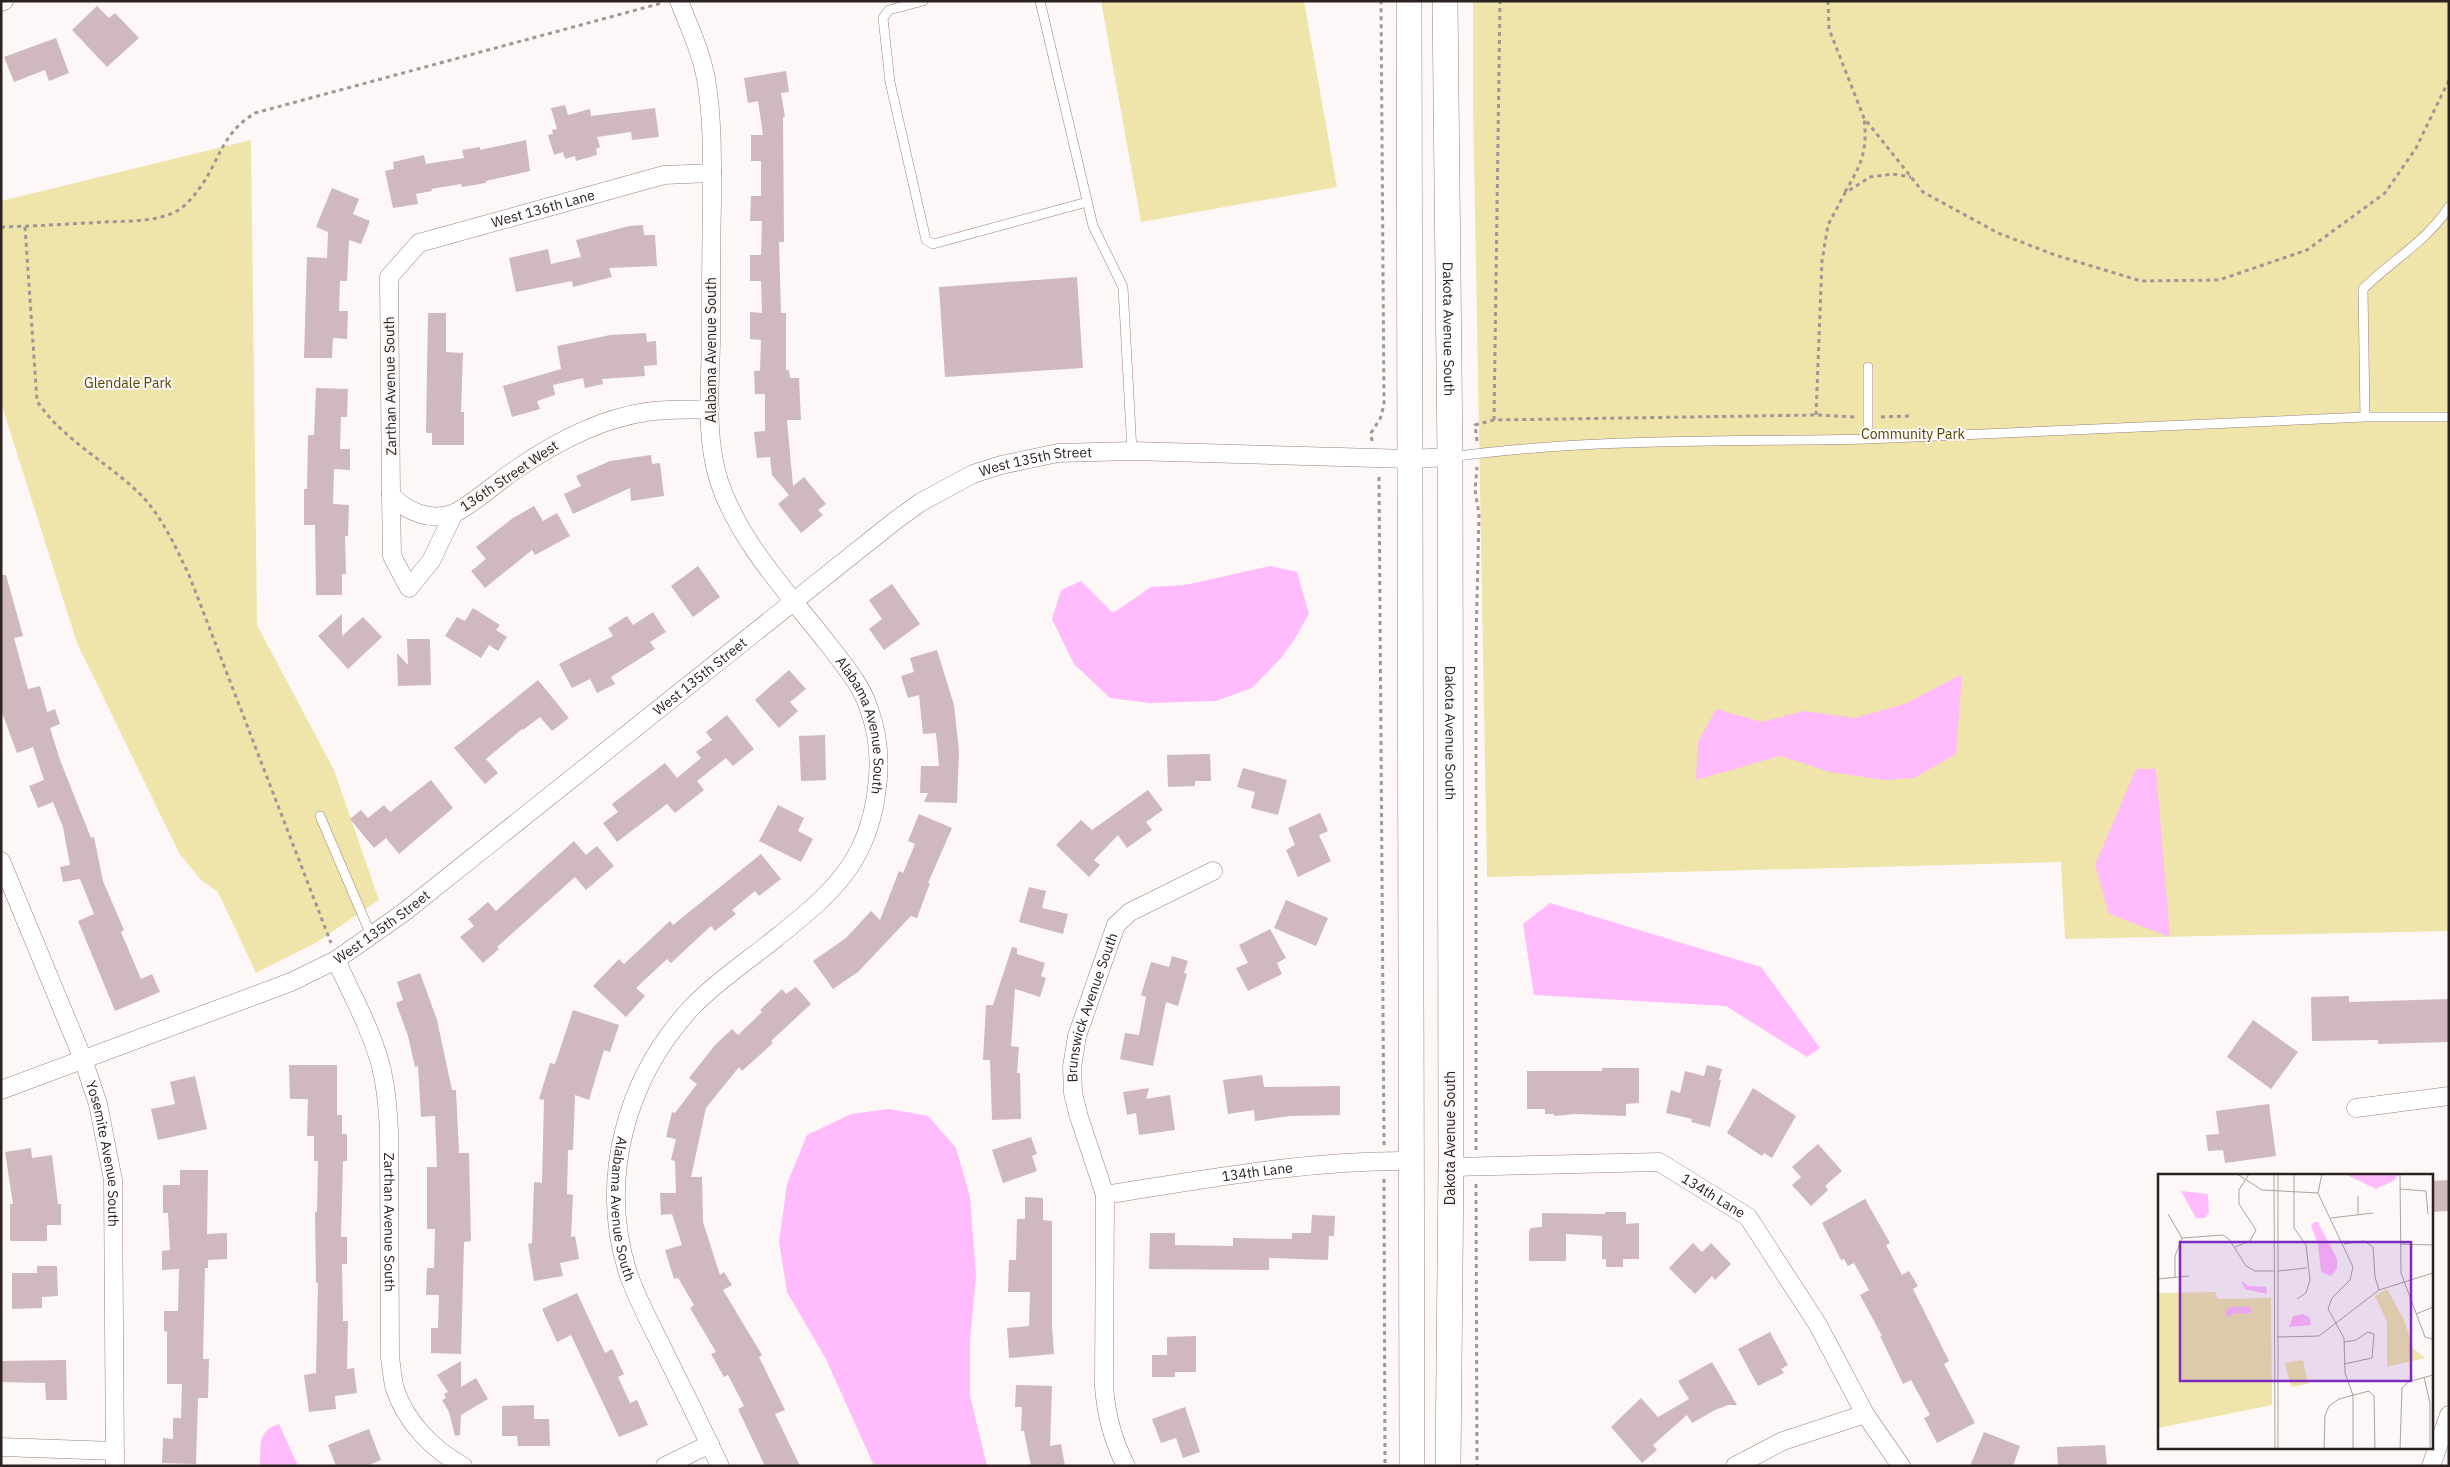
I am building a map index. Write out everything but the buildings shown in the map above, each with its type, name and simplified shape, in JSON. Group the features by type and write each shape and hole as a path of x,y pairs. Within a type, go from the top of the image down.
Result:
{"main road":[{"path":"1409,1 1412,1466"},
{"name":"Dakota Avenue South","path":"1445,1 1450,457 1451,1167 1448,1466"}],"street":[{"name":"Alabama Avenue South","path":"679,1 706,77 710,110 712,173 710,409 714,458 727,505 742,532 852,675 867,703 876,732 880,765 870,827 858,855 841,881 814,908 694,1005 668,1037 650,1064 633,1098 624,1127 617,1165 616,1204 620,1239 628,1273 720,1466"},
{"name":"West 136th Lane","path":"389,277 419,243 664,174 712,173"},
{"name":"Zarthan Avenue South","path":"389,277 392,556 410,588"},
{"name":"136th Street West","path":"391,495 403,508 421,515 436,517 454,513 518,467 556,444 584,431 646,412 710,409"},
{"name":"West 135th Street","path":"1,1090 291,982 336,960 402,913 921,502 973,474 1001,465 1058,453 1132,451 1410,459 1450,457"},
{"name":"136th Street West","path":"410,588 431,561 454,513"},
{"name":"Yosemite Avenue South","path":"1,861 83,1060 98,1104 113,1180 115,1458"},
{"name":"Brunswick Avenue South","path":"1126,1466 1112,1437 1106,1404 1105,1195 1074,1093 1072,1067 1077,1036 1116,925 1130,912 1213,871"},
{"name":"Zarthan Avenue South","path":"336,960 368,1030 380,1063 387,1097 389,1132 390,1358 394,1388 407,1415 427,1440 449,1458 463,1466"},
{"path":"2356,1108 2449,1096"},
{"name":"134th Lane","path":"1105,1195 1275,1168 1384,1161 1411,1162"},
{"name":"134th Lane","path":"1451,1167 1659,1162 1748,1216 1818,1325 1865,1414 1901,1466"},
{"path":"1735,1466 1783,1441 1865,1414"},
{"path":"2431,1466 2449,1415"},
{"path":"665,1466 710,1444"},
{"path":"1,1447 115,1458"}],"lane":[{"path":"923,1 889,10 883,18 890,82 926,240 933,244 1087,202"},
{"path":"1040,1 1093,226 1123,286 1132,451"},
{"path":"2365,417 2363,289 2382,270 2416,244 2449,207"},
{"path":"1868,367 1868,439"},
{"path":"1450,457 1580,444 1868,439 2365,417 2449,417"},
{"path":"320,816 371,936"}],"path":[{"path":"1,227 137,220 166,216 178,211 190,201 201,187 224,142 244,120 255,113 654,7 667,1"},
{"path":"1381,1 1384,405 1380,419 1371,433 1381,487 1380,832 1385,1466"},
{"path":"1494,420 1500,1"},
{"path":"1816,415 1822,261 1828,225 1862,162 1867,138 1864,118 1829,29 1828,1"},
{"path":"1864,118 1923,192 1998,233 2055,255 2141,281 2219,280 2307,250 2385,193 2416,148 2449,80"},
{"path":"1845,193 1870,177 1892,174 1911,177"},
{"path":"25,227 37,401 48,418 140,494 160,518 173,542 189,575 328,934 336,960"},
{"path":"1477,1466 1476,643 1479,514 1475,490 1479,453 1475,426 1494,420 1816,415 1910,416"}],"green space":[{"path":"1101,1 1304,1 1337,187 1141,222"},
{"name":"Community Park","path":"1473,1 2449,1 2449,931 2065,939 2061,862 1487,877 1473,101"},
{"name":"Glendale Park","path":"251,140 257,625 334,770 379,900 317,942 256,973 218,892 201,880 179,853 77,643 1,403 1,201"}],"shaded area":[{"path":"1270,566 1297,572 1309,614 1281,658 1252,688 1216,701 1150,703 1110,698 1074,664 1052,619 1061,590 1081,581 1113,613 1151,587 1185,585"},
{"path":"1962,674 1956,754 1914,778 1884,780 1830,772 1780,756 1696,780 1698,742 1716,709 1761,722 1804,711 1855,718 1907,703"},
{"path":"2136,769 2156,769 2170,937 2109,914 2095,865"},
{"path":"1550,903 1761,967 1820,1048 1807,1057 1726,1006 1534,995 1523,924"},
{"path":"889,1109 928,1116 956,1148 970,1197 976,1276 970,1341 970,1396 987,1466 874,1466 826,1359 787,1292 779,1242 787,1184 807,1135 851,1114"},
{"path":"279,1424 298,1466 260,1466 261,1445 264,1435 272,1427"}]}
